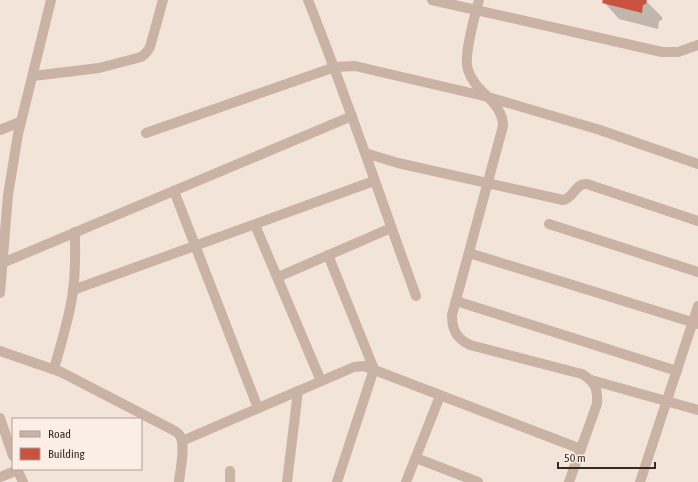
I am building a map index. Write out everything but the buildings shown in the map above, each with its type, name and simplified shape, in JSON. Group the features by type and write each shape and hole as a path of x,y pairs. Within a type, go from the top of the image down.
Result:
{"street":[{"path":"0,293 4,196 20,122 33,76 51,0"},
{"path":"33,76 99,68 141,57 146,54 150,47 163,0"},
{"path":"308,0 335,67 374,181 416,296"},
{"path":"432,0 478,5 662,52 678,52 698,45"},
{"path":"478,5 467,57 467,69 473,81 500,111 503,119 503,126 452,315 453,330 458,338 470,345 582,374 591,380 698,410"},
{"path":"146,133 335,67 355,66 488,97 600,130 698,164"},
{"path":"2,263 352,116"},
{"path":"0,130 20,122"},
{"path":"365,153 563,200 571,197 582,184 587,184 698,221"},
{"path":"73,290 374,181"},
{"path":"174,191 258,408"},
{"path":"549,224 698,272"},
{"path":"255,225 321,382"},
{"path":"278,277 391,228"},
{"path":"54,369 69,312 73,290 75,267 75,232"},
{"path":"469,253 695,324"},
{"path":"328,256 374,369 336,482"},
{"path":"456,301 677,371"},
{"path":"640,482 666,402 695,324 698,306"},
{"path":"0,351 54,369 180,435 183,452 179,482"},
{"path":"182,441 354,367 364,366 581,449"},
{"path":"569,482 597,404 598,394 591,380"},
{"path":"287,482 298,391"},
{"path":"406,482 440,396"},
{"path":"0,418 12,453"},
{"path":"416,458 478,482"},
{"path":"0,477 17,470 23,482"},
{"path":"230,471 230,482"}]}
